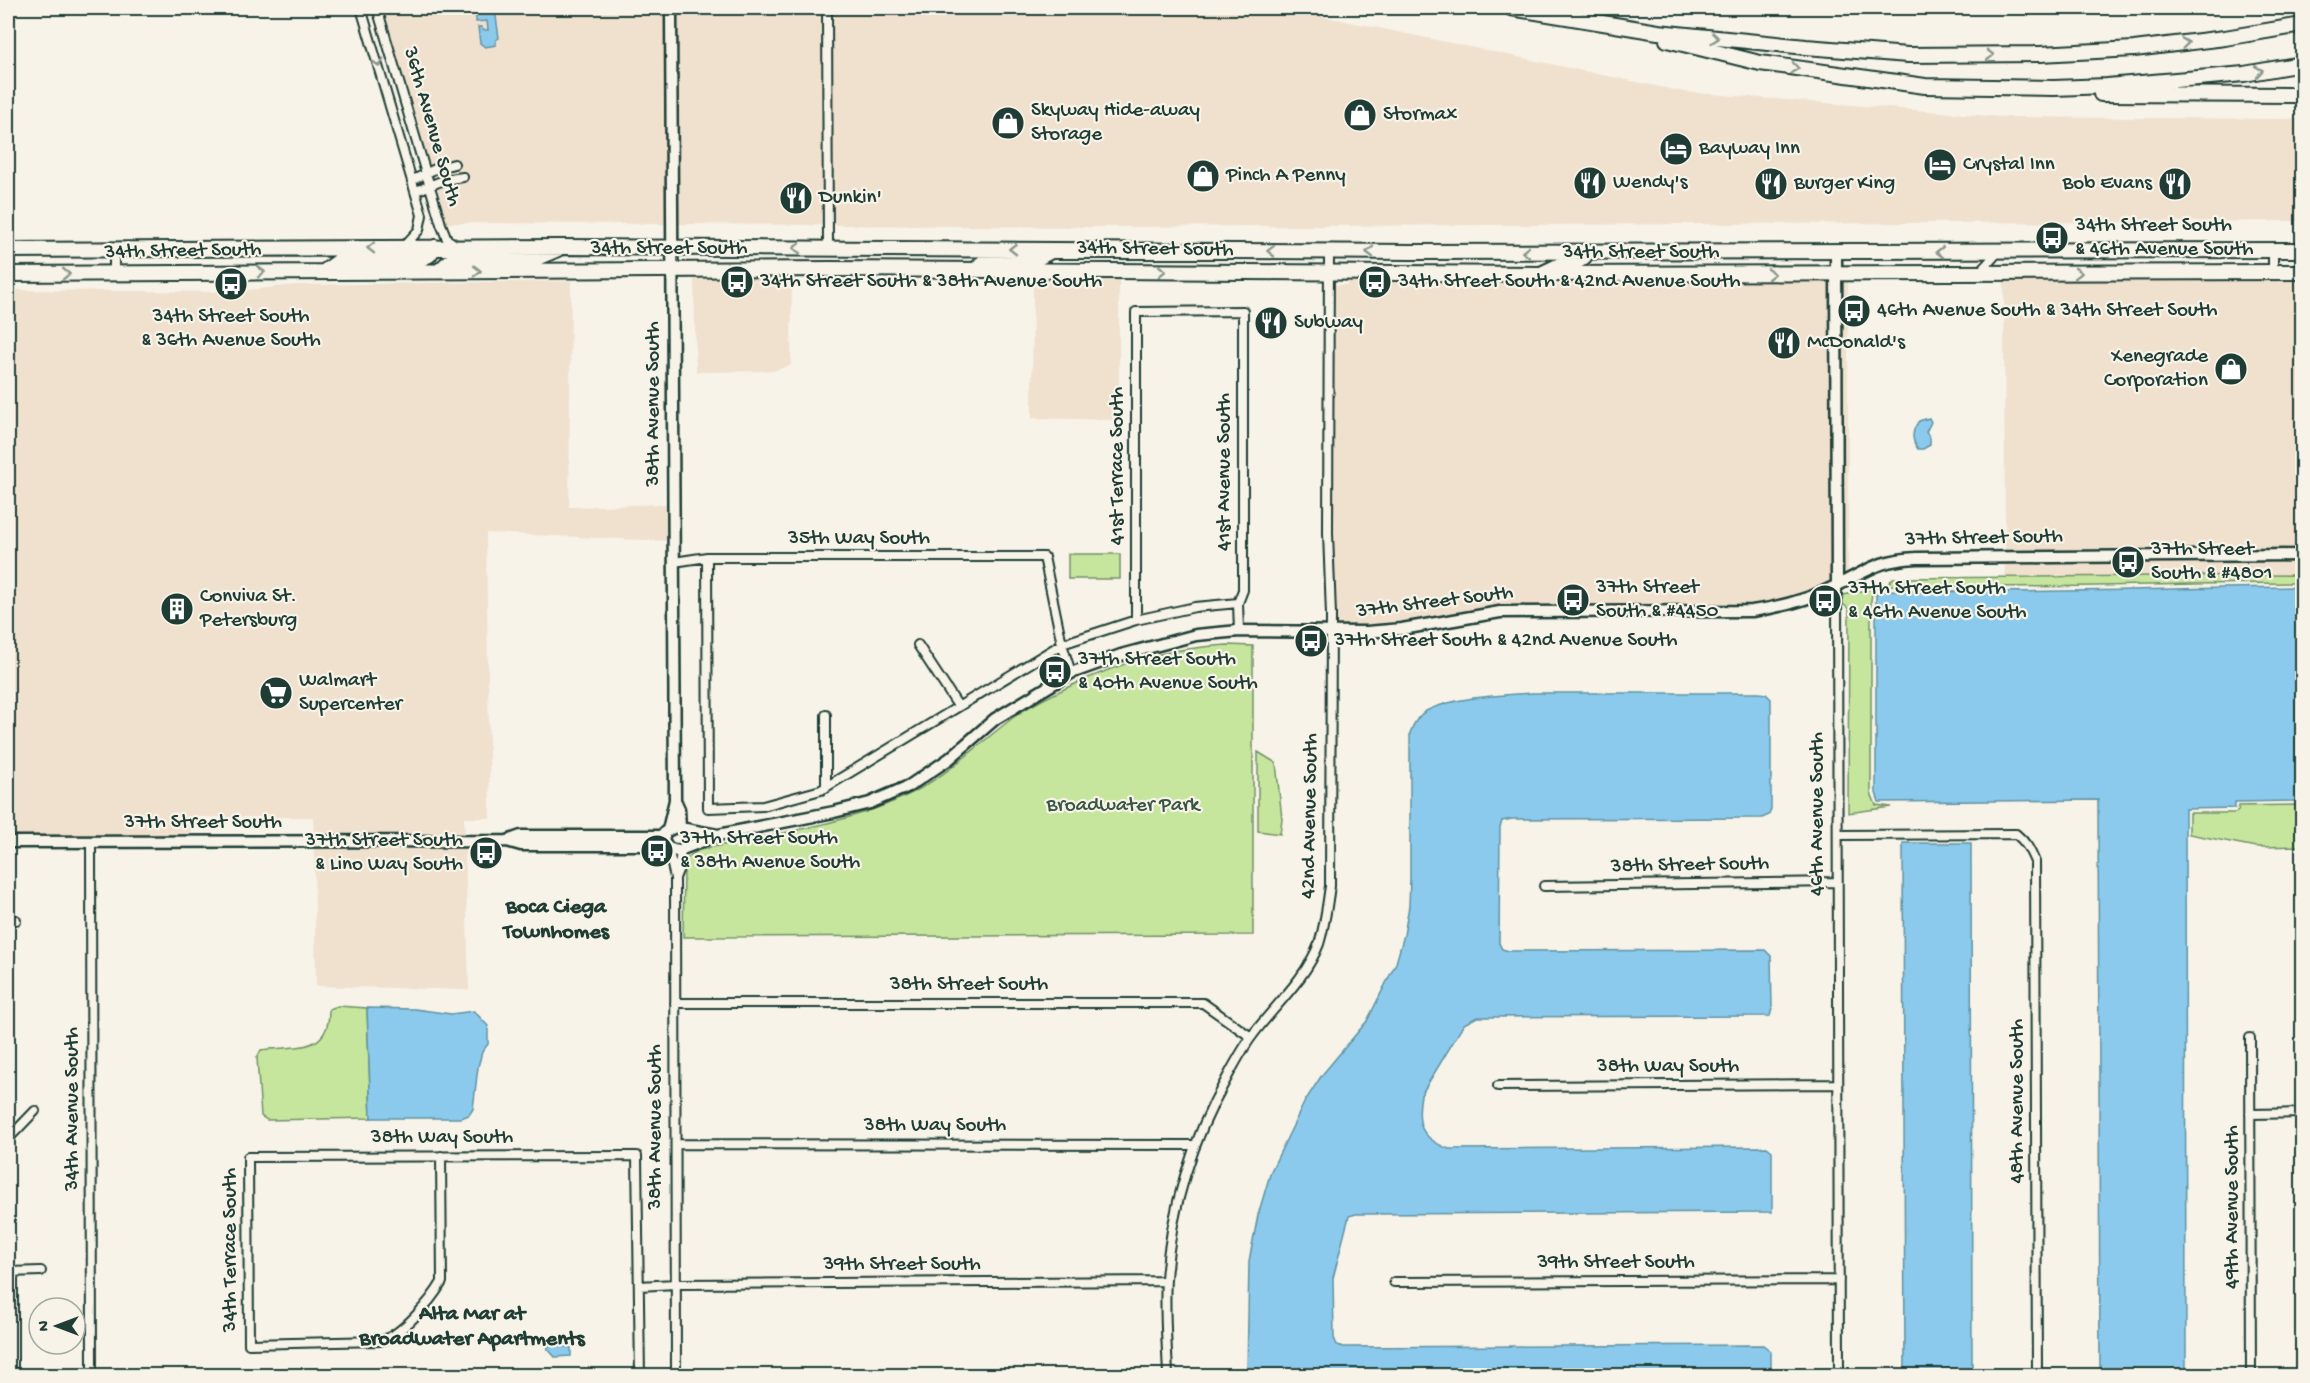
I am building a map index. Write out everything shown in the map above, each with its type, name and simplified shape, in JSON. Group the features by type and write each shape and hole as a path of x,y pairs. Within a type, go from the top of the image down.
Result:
{"highway":[{"path":"1511,8 1658,32 1932,56 2134,49 2225,38 2302,25"},
{"path":"1595,21 1760,63 1925,86 2054,88 2195,79 2302,64"},
{"path":"2054,88 2106,94 2302,95"},
{"name":"34th Street South","path":"8,250 435,247 1836,253 2302,250"},
{"path":"325,271 339,261 420,259 429,255 435,247"},
{"path":"439,271 450,261 458,259 539,257 563,247"},
{"path":"896,270 921,261 955,260 971,249"},
{"path":"972,270 985,261 1032,261 1055,249"},
{"path":"1541,274 1562,264 1580,260 1584,257 1585,252"},
{"path":"1587,274 1589,265 1593,262 1615,261 1633,252"},
{"name":"34th Street South","path":"8,274 673,270 1541,274 2302,272"}],"street":[{"name":"36th Avenue South","path":"362,8 416,191 421,223 415,236 402,248"},
{"name":"36th Avenue South","path":"377,8 447,239 463,247"},
{"name":"38th Avenue South","path":"671,8 675,800 666,840 675,878 676,1376"},
{"path":"827,8 828,248"},
{"path":"413,180 435,169 454,164"},
{"path":"416,191 463,177"},
{"path":"114,250 114,274"},
{"path":"2273,250 2273,272"},
{"name":"42nd Avenue South","path":"1168,1376 1166,1281 1171,1232 1194,1145 1228,1075 1251,1037 1302,975 1318,946 1326,920 1330,886 1329,252"},
{"path":"1978,274 1998,252"},
{"name":"46th Avenue South","path":"1836,253 1839,1376"},
{"name":"41st Terrace South","path":"1136,620 1136,312 1243,311"},
{"name":"41st Avenue South","path":"1239,631 1238,603 1243,590 1243,311"},
{"name":"37th Street South","path":"682,848 718,835 834,812 870,802 909,786 949,759 995,720 1071,673 1121,655 1196,635 1239,631 1367,632 1402,629 1500,612 1752,611 1775,608 1837,586 1880,563 1917,558 2302,555"},
{"path":"707,557 708,808 763,806 826,788 1062,644 1136,620 1195,607 1238,603"},
{"name":"35th Way South","path":"674,562 707,557 1044,557 1062,644"},
{"path":"1062,644 1071,673"},
{"path":"918,645 958,706"},
{"path":"826,714 826,788"},
{"name":"38th Avenue South","path":"675,800 679,809 681,829"},
{"path":"675,827 681,829 687,840 682,848 674,851 666,840 675,827"},
{"name":"37th Street South","path":"681,829 718,835"},
{"name":"48th Avenue South","path":"1838,835 2016,834 2025,840 2035,862 2037,1376"},
{"name":"37th Street South","path":"8,842 507,841 521,845 666,840"},
{"name":"34th Avenue South","path":"91,842 92,1376"},
{"name":"38th Avenue South","path":"675,878 682,848"},
{"name":"38th Street South","path":"1544,886 1837,882"},
{"name":"38th Street South","path":"675,1003 1203,1003 1251,1037"},
{"name":"49th Avenue South","path":"2250,1038 2251,1376"},
{"name":"38th Way South","path":"1498,1086 1838,1084"},
{"path":"8,1139 35,1111"},
{"path":"2250,1114 2302,1113"},
{"name":"38th Way South","path":"676,1144 1194,1145"},
{"name":"34th Terrace South","path":"248,1157 249,1344 380,1341 390,1338 434,1296 442,1282 441,1156"},
{"name":"38th Avenue South","path":"637,1156 640,1376"},
{"name":"38th Way South","path":"248,1157 637,1156"},
{"path":"13,1376 10,1272 41,1271"},
{"name":"39th Street South","path":"1394,1282 1839,1280"},
{"name":"39th Street South","path":"639,1286 1166,1281"}],"shaded area":[{"path":"383,8 665,8 667,224 446,223 437,188 469,181 468,172 434,178 433,176 438,173 461,166 457,157 430,166"},
{"path":"676,8 821,8 822,225 678,224"},
{"path":"832,8 1283,8 1684,92 2002,117 2302,119 2302,221 1097,227 833,225"},
{"path":"2302,277 2302,550 2005,552 2004,279"},
{"path":"694,279 792,279 791,365 773,371 696,372"},
{"path":"1033,279 1119,279 1119,420 1032,418"},
{"path":"1830,279 1831,582 1774,603 1751,606 1500,607 1404,623 1336,627 1335,285 1347,285 1348,282"},
{"path":"1841,279 1848,279 1848,573 1843,576"},
{"path":"571,281 569,507 668,504 668,541 486,533 490,818 464,818 465,837 314,837 313,817 192,817 191,837 8,837 8,290 227,292 297,285"},
{"path":"2302,560 2302,575 2005,577 2005,562"},
{"path":"314,847 465,847 469,990 316,986"}],"green space":[{"path":"1068,554 1120,554 1120,579 1068,579"},
{"path":"2302,575 2302,583 2043,587 1887,585 1893,578"},
{"path":"1876,588 1872,593 1871,601 1871,793 1876,805 1891,807 1848,813 1849,609 1843,604 1843,595"},
{"name":"Broadwater Park","path":"1227,645 1253,646 1253,935 683,937 684,868 688,857 699,850 842,819 897,800 921,788 946,771 1018,714 1066,688 1105,671 1144,658 1184,649"},
{"path":"1258,752 1276,763 1282,819 1280,834 1258,831"},
{"path":"2302,805 2302,846 2256,847 2189,834 2189,813 2235,813 2239,806"},
{"path":"338,1006 367,1008 371,1118 267,1120 261,1116 257,1058 261,1050 297,1047 317,1041 328,1024 329,1009"}],"water":[{"path":"479,10 495,10 499,38 496,40 496,45 485,47 480,43 478,27 488,30 487,21 476,22 476,13"},
{"path":"1929,418 1931,422 1926,432 1930,438 1930,445 1918,449 1913,439 1915,428 1919,421"},
{"path":"2302,587 2302,801 2235,802 2235,808 2185,809 2186,1375 2100,1375 2098,800 1879,802 1876,793 1876,595 1880,590 2041,592"},
{"path":"1532,693 1759,693 1766,694 1771,699 1771,809 1769,815 1762,818 1512,819 1502,821 1500,827 1499,943 1502,949 1509,951 1765,950 1771,956 1772,1009 1770,1016 1477,1017 1464,1024 1421,1095 1419,1114 1422,1129 1432,1140 1449,1149 1767,1147 1772,1151 1772,1212 1356,1214 1349,1216 1333,1278 1334,1338 1337,1345 1343,1347 1763,1345 1771,1351 1771,1375 1247,1375 1249,1261 1258,1215 1271,1171 1305,1101 1322,1075 1367,1021 1396,963 1404,935 1409,906 1410,878 1411,730 1421,715 1437,706 1478,698"},
{"path":"1903,843 1971,843 1972,1375 1905,1375"},
{"path":"367,1008 415,1009 451,1014 474,1011 488,1026 488,1044 482,1052 473,1109 469,1115 461,1118 371,1118"},
{"path":"555,1340 561,1346 571,1347 571,1356 555,1357 547,1348"}],"place":[{"name":"Stormax","path":"1360,115"},
{"name":"Skyway Hide-away Storage","path":"1008,123"},
{"name":"Bayway Inn","path":"1676,149"},
{"name":"Crystal Inn","path":"1940,165"},
{"name":"Pinch A Penny","path":"1203,176"},
{"name":"Wendy's","path":"1590,183"},
{"name":"Burger King","path":"1771,184"},
{"name":"Bob Evans","path":"2175,184"},
{"name":"Dunkin'","path":"796,198"},
{"name":"34th Street South & 46th Avenue South","path":"2052,238"},
{"name":"34th Street South & 38th Avenue South","path":"737,282"},
{"name":"34th Street South & 42nd Avenue South","path":"1375,282"},
{"name":"34th Street South & 36th Avenue South","path":"231,284"},
{"name":"46th Avenue South & 34th Street South","path":"1854,311"},
{"name":"Subway","path":"1271,323"},
{"name":"McDonald's","path":"1784,343"},
{"name":"Xenegrade Corporation","path":"2231,369"},
{"name":"37th Street South & #4801","path":"2128,562"},
{"name":"37th Street South & #4450","path":"1573,600"},
{"name":"37th Street South & 46th Avenue South","path":"1825,601"},
{"name":"Conviva St. Petersburg","path":"177,609"},
{"name":"37th Street South & 42nd Avenue South","path":"1311,641"},
{"name":"37th Street South & 40th Avenue South","path":"1055,672"},
{"name":"Walmart Supercenter","path":"276,693"},
{"name":"37th Street South & 38th Avenue South","path":"657,851"},
{"name":"37th Street South & Lino Way South","path":"486,853"}],"district":[{"name":"Boca Ciega Townhomes","path":"556,920"},
{"name":"Alta Mar at Broadwater Apartments","path":"472,1328"}]}
